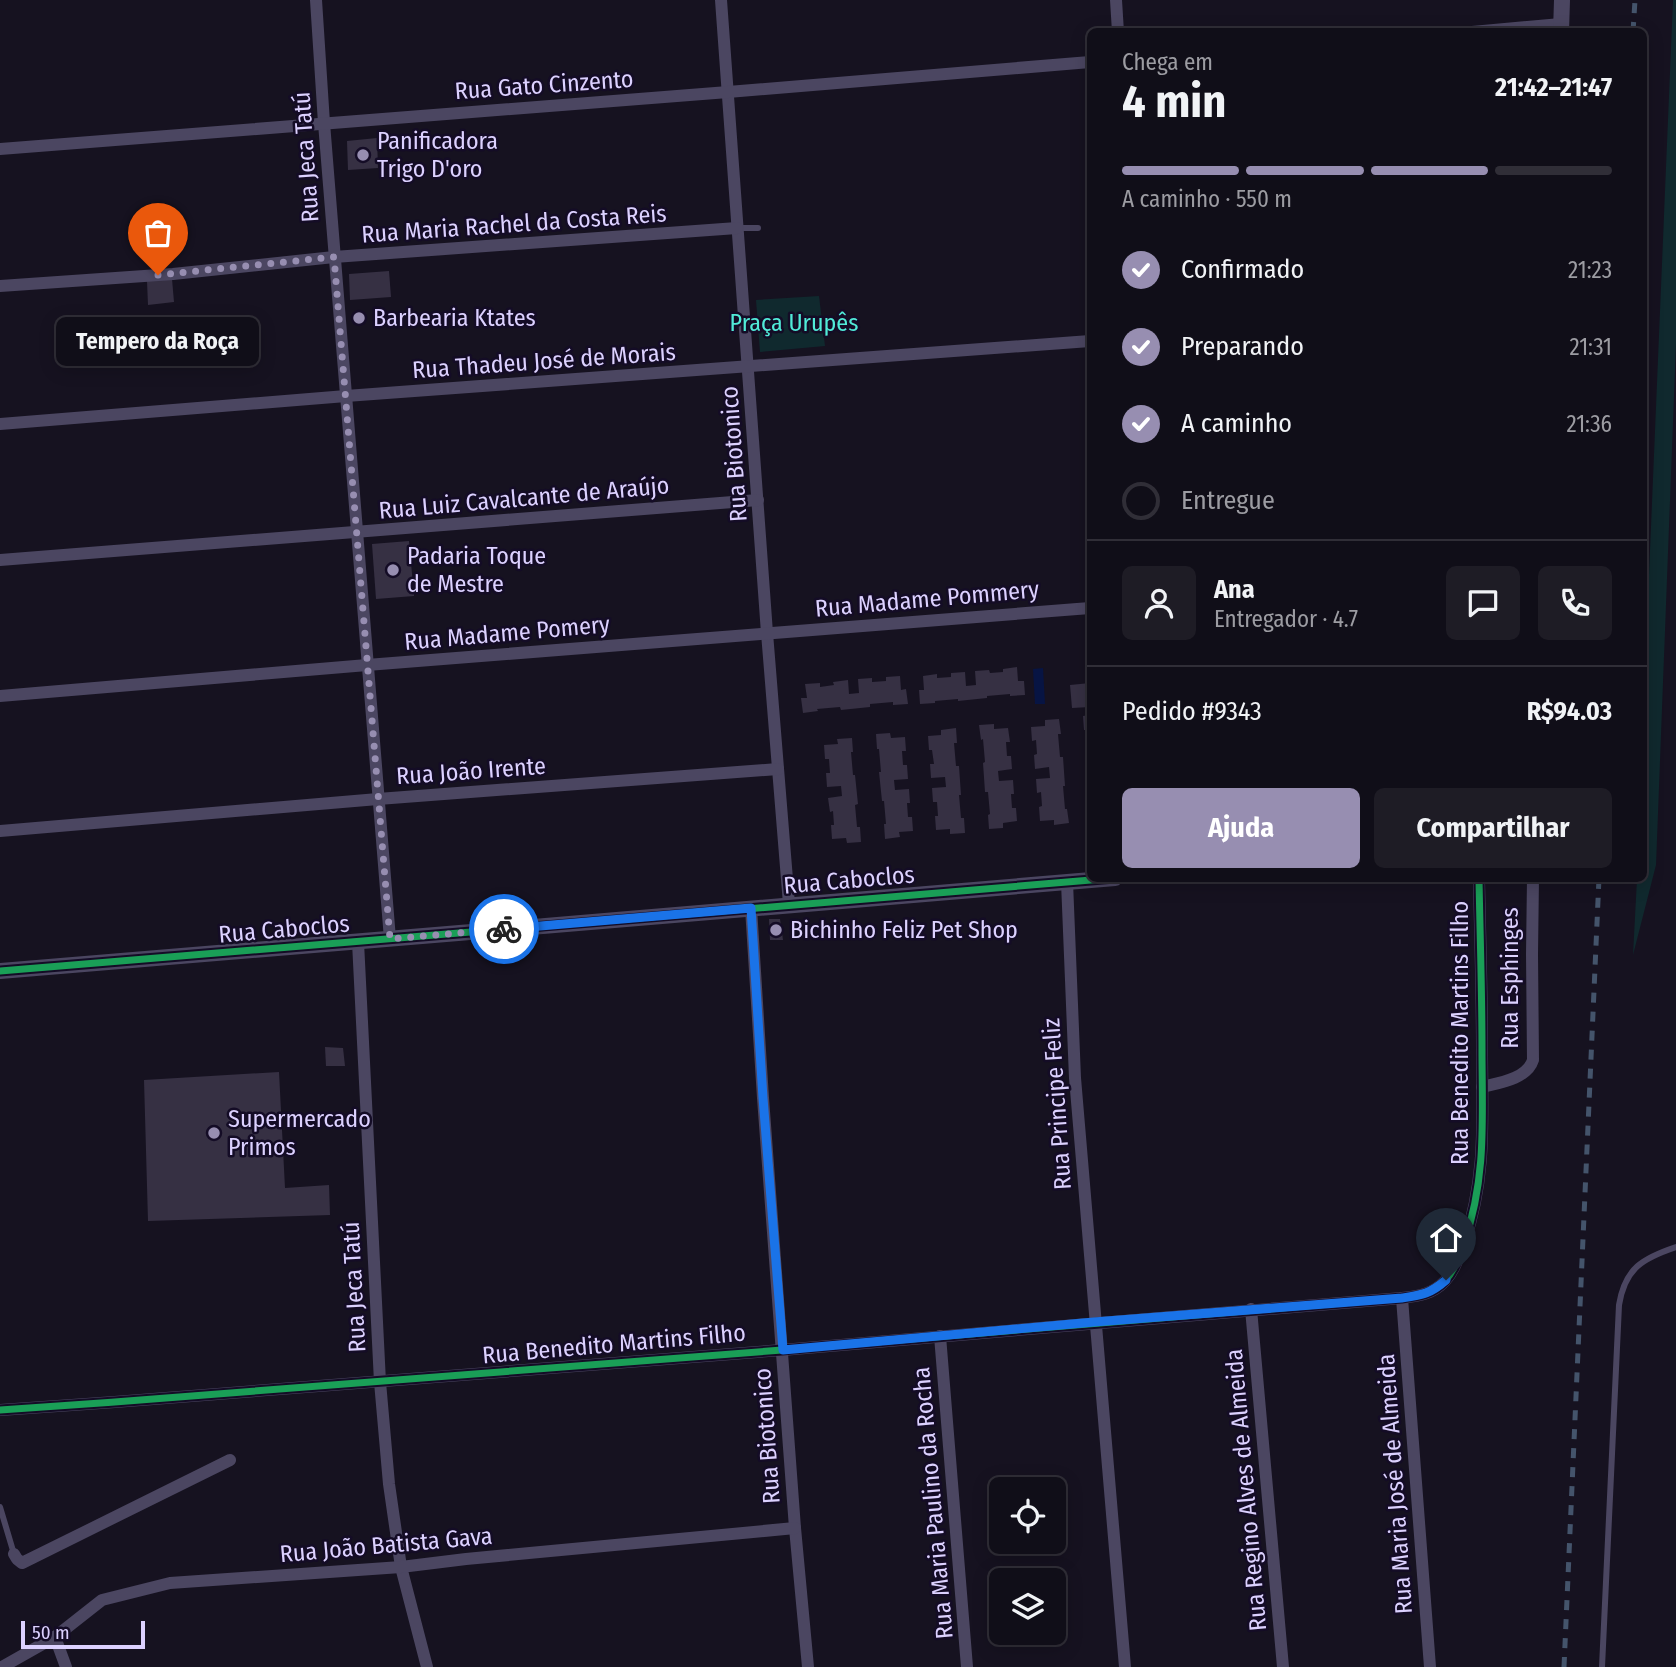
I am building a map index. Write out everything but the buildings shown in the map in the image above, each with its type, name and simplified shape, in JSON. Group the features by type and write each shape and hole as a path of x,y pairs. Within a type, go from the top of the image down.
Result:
{"street":[{"name":"Rua Jeca Tatú","path":"316,0 334,257 390,939"},
{"name":"Rua Biotonico","path":"720,0 789,904"},
{"path":"1116,0 1118,28"},
{"path":"1561,28 1562,0"},
{"name":"Rua Gato Cinzento","path":"0,149 1087,62"},
{"name":"Rua Maria Rachel da Costa Reis","path":"0,286 173,274 334,257 737,228"},
{"name":"Rua Thadeu José de Morais","path":"0,424 1087,341"},
{"name":"Rua Luiz Cavalcante de Araújo","path":"0,560 758,500"},
{"name":"Rua Madame Pommery","path":"767,633 1087,607"},
{"name":"Rua Madame Pomery","path":"0,696 767,633"},
{"name":"Rua João Irente","path":"0,831 778,769"},
{"name":"Rua Caboclos","path":"0,971 1087,880"},
{"name":"Rua Principe Feliz","path":"1067,882 1075,1078 1125,1667"},
{"name":"Rua Benedito Martins Filho","path":"0,1410 783,1350 1426,1295 1446,1280 1459,1259 1474,1216 1480,1179 1482,1087 1479,882"},
{"name":"Rua Esphinges","path":"1482,1087 1520,1074 1527,1070 1533,1060 1534,882"},
{"name":"Rua Biotonico","path":"751,908 795,1528 808,1667"},
{"name":"Rua Jeca Tatú","path":"358,942 380,1382 389,1484 401,1567 427,1667"},
{"name":"Rua Maria José de Almeida","path":"1402,1298 1430,1667"},
{"name":"Rua Regino Alves de Almeida","path":"1251,1309 1283,1667"},
{"name":"Rua Maria Paulino da Rocha","path":"940,1336 967,1667"},
{"path":"14,1554 22,1563 230,1460"},
{"name":"Rua João Batista Gava","path":"2,1667 55,1637 102,1600 170,1583 401,1567 795,1528"},
{"path":"55,1637 66,1667"}],"lane":[{"path":"737,228 758,228"},
{"path":"1602,1667 1621,1292 1634,1269 1650,1256 1676,1247"},
{"path":"0,1507 14,1554"}],"green space":[{"path":"1673,0 1676,0 1676,344 1656,865 1633,955 1637,882 1647,882 1647,622"},
{"name":"Praça Urupês","path":"819,296 825,346 760,352 756,300"}],"shaded area":[{"path":"1043,668 1045,704 1035,704 1033,669"}],"railway":[{"path":"1633,28 1635,0"},
{"path":"1564,1667 1599,882"}],"cycle path":[{"path":"0,971 1087,880"},
{"path":"0,1410 391,1382 1425,1294 1445,1281 1456,1263 1477,1194 1482,1147 1479,882"}],"way so far":[{"path":"158,275 334,257 390,939 504,929"}],"place":[{"name":"Panificadora Trigo D'oro","path":"363,155"},
{"name":"Tempero da Roça","path":"158,275"},
{"name":"Barbearia Ktates","path":"359,318"},
{"name":"Padaria Toque de Mestre","path":"393,570"},
{"name":"Bichinho Feliz Pet Shop","path":"776,930"},
{"name":"Supermercado Primos","path":"214,1133"}],"route":[{"path":"504,929 751,908 783,1350 1402,1298 1426,1295 1446,1280"}]}
